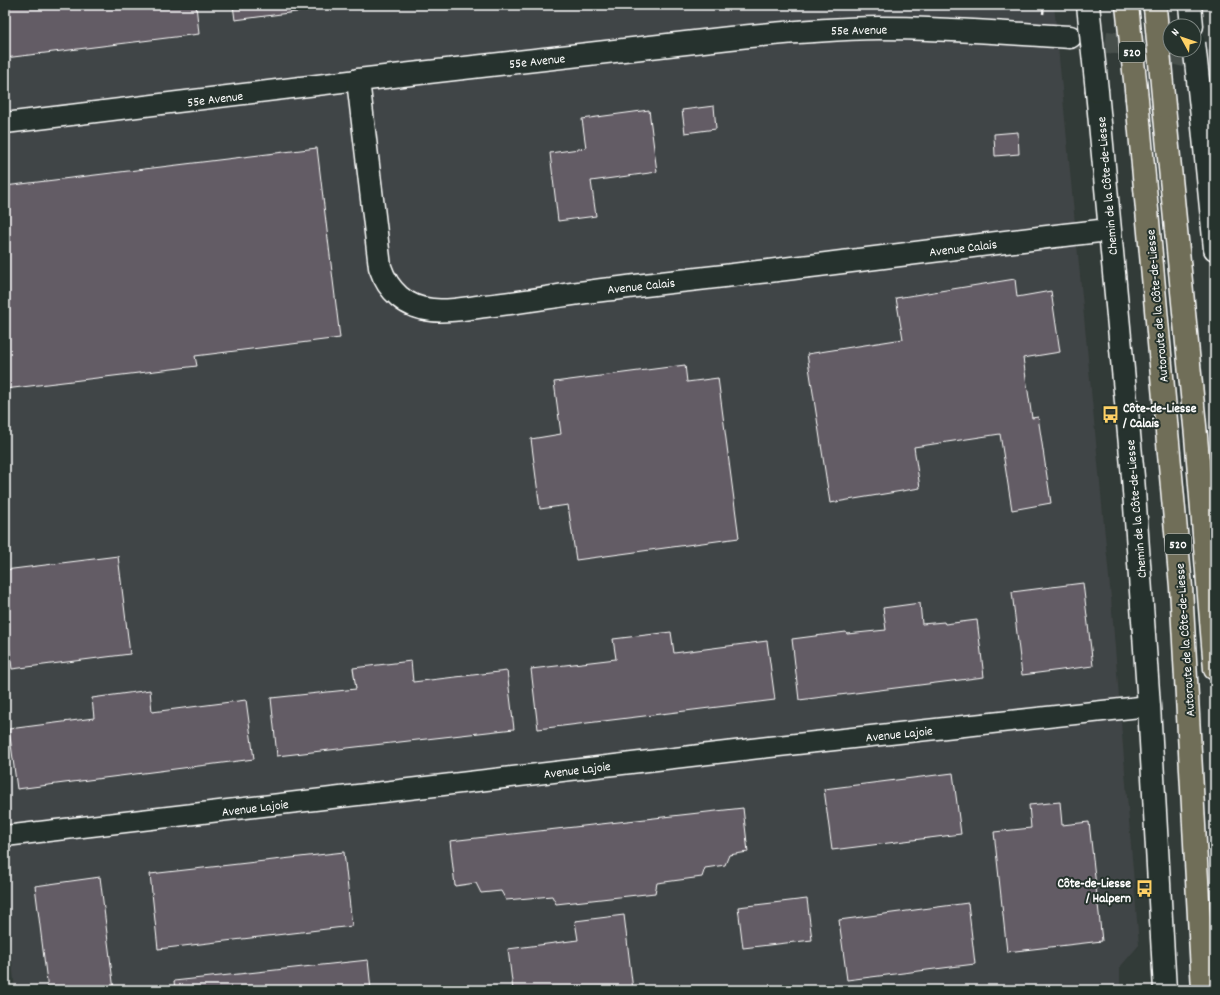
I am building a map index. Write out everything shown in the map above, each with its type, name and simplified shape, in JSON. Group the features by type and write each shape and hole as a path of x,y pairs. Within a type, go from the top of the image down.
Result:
{"highway":[{"name":"Autoroute de la Côte-de-Liesse","path":"1127,5 1137,99 1181,587 1204,990"},
{"name":"Autoroute de la Côte-de-Liesse","path":"1155,6 1196,436 1215,669"}],"street":[{"name":"Chemin de la Côte-de-Liesse","path":"1088,5 1133,477 1149,706 1164,990"},
{"name":"55e Avenue","path":"5,123 358,80 730,38 823,30 879,28 939,29 1070,37"},
{"path":"1196,58 1215,236"},
{"name":"Avenue Calais","path":"358,80 380,267 384,278 392,290 403,301 418,307 432,310 453,310 498,305 573,293 1109,230"},
{"name":"Avenue Lajoie","path":"5,836 808,742 1149,706"}],"path":[{"path":"1043,14 1044,5"}],"shaded area":[{"path":"5,5 1054,5 1111,598 1139,945 1120,967 1120,990 15,990 5,896"}],"building":[{"path":"5,5 196,5 199,34 5,58"},
{"path":"233,5 326,5 327,8 235,20"},
{"path":"714,106 716,129 685,133 682,110"},
{"path":"649,110 657,172 591,181 596,216 558,221 550,153 586,148 582,119"},
{"path":"1018,132 1019,154 995,156 994,134"},
{"path":"317,148 340,338 195,356 197,366 5,389 5,186"},
{"path":"1015,279 1017,297 1051,291 1060,352 1023,358 1032,418 1038,417 1051,503 1012,510 1000,434 914,447 920,488 830,503 807,354 903,339 896,298"},
{"path":"685,365 687,382 718,378 739,538 576,560 568,505 540,509 531,439 561,434 554,382"},
{"path":"118,556 130,654 12,669 5,611 5,570"},
{"path":"1083,583 1093,666 1022,675 1012,592"},
{"path":"920,603 922,624 944,622 945,624 977,620 984,677 799,700 792,639 846,632 847,634 886,630 883,608"},
{"path":"671,632 674,653 767,641 775,700 538,729 531,669 616,659 613,639"},
{"path":"411,661 413,682 507,671 514,729 277,756 271,698 356,689 353,668"},
{"path":"150,690 152,712 246,700 254,759 17,789 9,729 94,718 92,698"},
{"path":"953,773 961,834 832,850 824,789"},
{"path":"1060,802 1062,825 1089,822 1102,941 1007,952 994,832 1031,828 1029,805"},
{"path":"743,808 748,852 729,855 725,865 705,868 702,877 657,883 655,893 556,904 552,896 506,900 501,891 481,893 476,883 455,886 450,841"},
{"path":"344,852 352,926 158,949 150,874"},
{"path":"100,877 114,990 48,990 35,886"},
{"path":"807,899 812,940 743,948 738,907"},
{"path":"968,903 975,964 847,980 839,920"},
{"path":"624,915 633,990 513,990 508,949 578,940 575,921"},
{"path":"368,960 371,990 175,990 174,981"}],"tunnel":[{"path":"1073,38 1141,46 1215,63"}],"place":[{"name":"Côte-de-Liesse / Calais","path":"1110,414"},
{"name":"Côte-de-Liesse / Halpern","path":"1144,889"}]}
